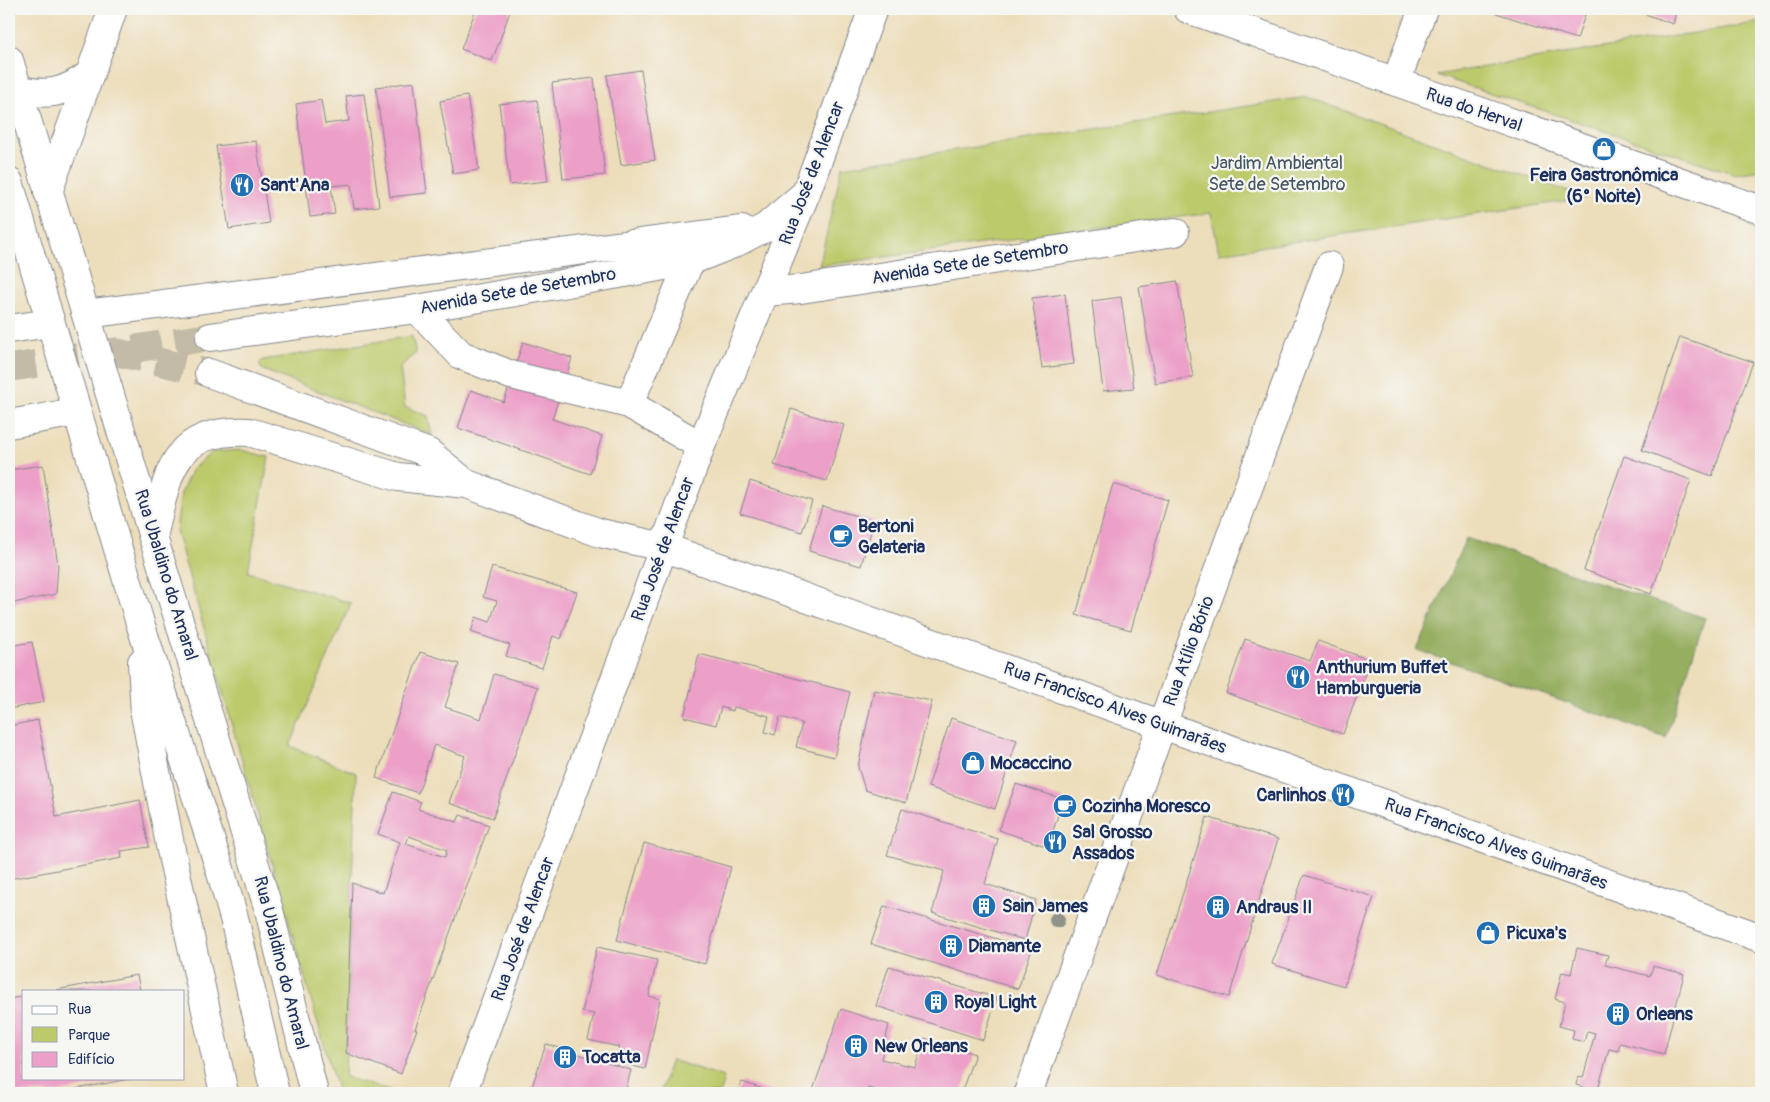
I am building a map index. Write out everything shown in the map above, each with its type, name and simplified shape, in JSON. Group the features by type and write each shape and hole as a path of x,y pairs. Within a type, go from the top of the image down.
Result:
{"street":[{"path":"48,192 113,9"},
{"name":"Rua José de Alencar","path":"462,1093 701,446 806,193 873,9"},
{"name":"Rua do Herval","path":"1188,9 1761,210"},
{"path":"1396,82 1423,9"},
{"name":"Rua Ubaldino do Amaral","path":"9,60 153,538 267,901 314,1093"},
{"path":"18,89 40,93 63,91 88,75"},
{"name":"Rua Ubaldino do Amaral","path":"9,182 140,623 219,866 234,918 275,1093"},
{"name":"Avenida Sete de Setembro","path":"210,337 417,308 690,261 732,244 766,227 806,193"},
{"path":"86,314 766,227"},
{"name":"Avenida Sete de Setembro","path":"765,292 811,287 1175,232"},
{"path":"629,404 690,261"},
{"name":"Rua Atílio Bório","path":"1028,1093 1329,266"},
{"path":"417,308 461,355 511,375 629,404 701,446"},
{"path":"9,329 51,323"},
{"name":"Rua Francisco Alves Guimarães","path":"210,373 429,453 467,484"},
{"path":"9,424 77,412"},
{"name":"Rua Francisco Alves Guimarães","path":"153,538 166,484 177,458 194,442 210,434 229,431 249,432 398,477 467,484 600,534 663,547 1761,938"},
{"path":"600,534 620,537 640,535 659,528 675,516"},
{"path":"140,623 145,714 171,850 224,1093"}],"green space":[{"path":"1761,22 1761,170 1735,174 1436,75"},
{"name":"Jardim Ambiental Sete de Setembro","path":"1307,97 1586,198 1219,253 1211,213 819,266 842,167"},
{"path":"412,336 416,353 400,367 405,407 428,416 432,435 263,370 260,367 260,363 263,360"},
{"path":"241,450 269,457 248,572 351,603 290,746 356,773 345,1077 397,1093 338,1093 176,531 181,493 192,469 212,452"},
{"path":"1466,538 1705,618 1666,738 1417,650"},
{"path":"671,1060 724,1077 720,1093 660,1093"}],"building":[{"path":"476,9 511,9 492,61 461,49"},
{"path":"1491,9 1587,9 1577,39 1490,11"},
{"path":"1631,9 1677,9 1673,24"},
{"path":"641,70 655,160 621,165 607,75"},
{"path":"594,78 605,175 563,179 552,83"},
{"path":"414,82 427,193 390,197 376,87"},
{"path":"364,94 379,206 354,209 351,184 331,186 335,214 310,217 296,104 321,100 325,124 349,121 346,96"},
{"path":"467,96 479,170 453,174 440,101"},
{"path":"537,100 548,181 510,185 499,104"},
{"name":"Sant'Ana","path":"256,141 269,223 229,229 216,146"},
{"path":"1177,281 1193,377 1155,383 1139,287"},
{"path":"1065,294 1074,364 1042,368 1032,298"},
{"path":"1121,297 1134,388 1103,391 1092,301"},
{"path":"1680,337 1753,362 1712,476 1642,450"},
{"path":"523,342 572,358 552,419 602,436 590,474 458,428 471,390 504,402"},
{"path":"791,409 844,425 827,481 774,465"},
{"path":"1624,456 1691,480 1651,594 1584,570"},
{"path":"43,465 58,565 56,594 9,604 9,470"},
{"path":"750,481 812,501 802,532 740,513"},
{"path":"1113,484 1168,500 1131,630 1076,615"},
{"name":"Bertoni Gelateria","path":"822,506 874,521 861,566 809,551"},
{"path":"492,567 577,592 561,639 553,636 542,668 506,656 510,645 471,632 476,617 490,622 497,601 483,597"},
{"name":"Anthurium Buffet Hamburgueria","path":"1245,639 1310,661 1318,641 1370,660 1343,734 1226,693"},
{"path":"32,642 44,702 9,709 9,646"},
{"path":"420,652 459,664 445,707 481,719 494,674 538,687 493,818 449,803 465,756 434,745 418,793 376,778"},
{"path":"699,654 850,692 834,757 796,747 802,723 780,717 775,735 765,732 769,716 734,707 733,711 721,707 716,725 684,717"},
{"path":"874,690 932,701 906,803 865,790 858,767"},
{"name":"Mocaccino","path":"951,718 1017,740 995,809 928,787"},
{"path":"38,720 56,817 140,800 149,847 121,851 122,858 9,879 9,726"},
{"path":"1016,784 1063,799 1048,847 999,830"},
{"path":"393,792 421,802 418,809 457,822 460,815 489,825 415,1029 417,1029 401,1074 346,1053 352,883 383,893 400,842 378,834","holes":["409,836 447,850 445,857 406,844"]},
{"path":"902,809 998,839 985,884 1036,900 1025,940 932,913 944,871 887,855"},
{"name":"Andraus II","path":"1207,817 1278,839 1229,997 1157,975"},
{"path":"644,843 731,867 705,964 617,940"},
{"path":"1304,875 1374,897 1344,986 1272,964"},
{"name":"Diamante","path":"884,906 1032,949 1018,989 871,944"},
{"path":"597,947 657,960 649,996 660,999 645,1069 616,1062 619,1047 588,1040 594,1014 582,1012"},
{"name":"Orleans","path":"1577,948 1608,955 1605,965 1650,976 1653,966 1684,974 1664,1054 1620,1043 1618,1051 1609,1049 1597,1093 1585,1093 1586,1088 1576,1085 1578,1077 1583,1078 1595,1033 1587,1031 1584,1042 1572,1039 1574,1030 1559,1026 1565,1002 1555,999 1562,972 1571,974"},
{"name":"Royal Light","path":"889,966 997,998 983,1040 876,1006"},
{"path":"137,975 140,990 56,990"},
{"path":"22,996 22,1080 125,1080 54,1093 9,1093 9,999"},
{"name":"New Orleans","path":"841,1009 889,1025 881,1059 915,1067 924,1038 975,1054 961,1093 884,1093 868,1088 866,1093 812,1093"},
{"name":"Tocatta","path":"546,1044 631,1070 625,1093 530,1093"},
{"path":"742,1082 775,1093 737,1093"}],"tunnel":[{"path":"9,368 210,337"},
{"path":"115,352 209,373"}],"place":[{"name":"Feira Gastronômica (6° Noite)","path":"1604,149"},
{"name":"Sant'Ana","path":"242,185"},
{"name":"Bertoni Gelateria","path":"841,536"},
{"name":"Anthurium Buffet Hamburgueria","path":"1298,677"},
{"name":"Mocaccino","path":"973,763"},
{"name":"Carlinhos","path":"1343,795"},
{"name":"Cozinha Moresco","path":"1065,806"},
{"name":"Sal Grosso Assados","path":"1055,842"},
{"name":"Sain James","path":"984,906"},
{"name":"Andraus II","path":"1218,907"},
{"name":"Picuxa's","path":"1488,933"},
{"name":"Diamante","path":"951,946"},
{"name":"Royal Light","path":"936,1002"},
{"name":"Orleans","path":"1618,1014"},
{"name":"New Orleans","path":"856,1046"},
{"name":"Tocatta","path":"565,1057"}]}
